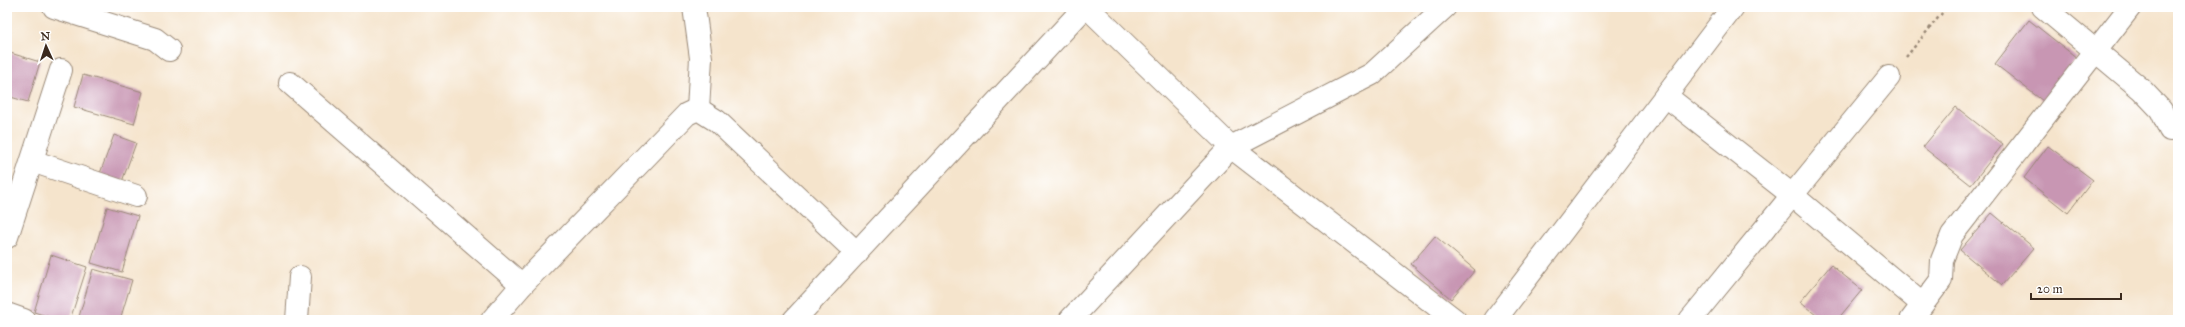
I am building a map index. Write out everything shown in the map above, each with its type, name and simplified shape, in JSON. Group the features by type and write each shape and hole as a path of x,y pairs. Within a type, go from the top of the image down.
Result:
{"street":[{"path":"694,7 701,58 698,108"},
{"path":"794,320 1086,7 1231,147 1455,320"},
{"path":"1070,320 1231,147 1372,74 1445,7"},
{"path":"1495,320 1733,7"},
{"path":"2043,7 2140,89 2161,110 2170,130"},
{"path":"1666,96 1792,195 1917,312 1941,280 1942,260 1952,235 2130,7"},
{"path":"67,9 155,39 169,50"},
{"path":"7,237 14,194 32,161 61,70"},
{"path":"1690,320 1889,77"},
{"path":"290,83 522,285"},
{"path":"698,108 717,121 857,253"},
{"path":"492,320 522,285 687,114 698,108"},
{"path":"32,161 136,196"},
{"path":"297,320 300,277"},
{"path":"7,314 24,320"}],"path":[{"path":"1889,77 1947,7"}],"building":[{"path":"2029,20 2077,58 2043,101 1995,64"},
{"path":"7,52 40,62 28,102 7,96"},
{"path":"83,75 143,92 134,124 74,107"},
{"path":"1956,107 2003,144 1971,185 1923,147"},
{"path":"114,135 136,143 120,187 98,179"},
{"path":"2048,146 2093,180 2068,213 2024,178"},
{"path":"107,207 138,216 122,272 91,263"},
{"path":"1992,213 2034,248 2002,285 1960,250"},
{"path":"1435,236 1475,270 1451,299 1411,264"},
{"path":"51,255 87,267 70,320 59,320 34,312"},
{"path":"1831,265 1862,290 1837,320 1822,320 1800,302"},
{"path":"93,269 132,280 120,320 78,320"}]}
